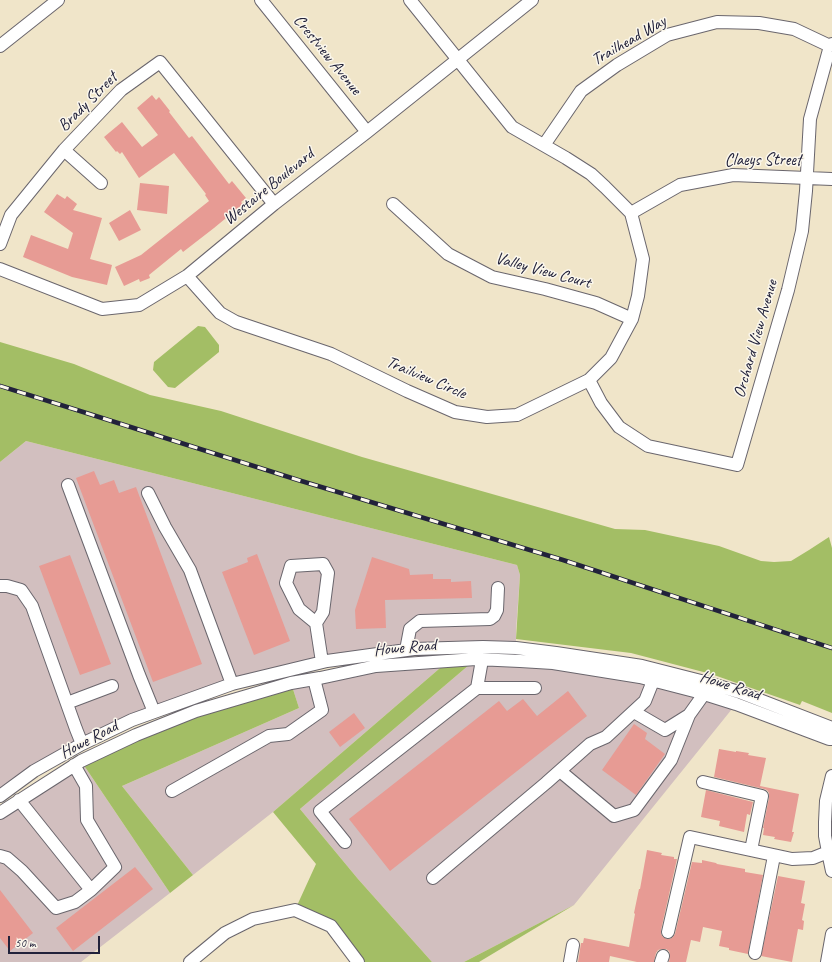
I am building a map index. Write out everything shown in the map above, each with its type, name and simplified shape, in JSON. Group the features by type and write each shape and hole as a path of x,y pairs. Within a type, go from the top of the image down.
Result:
{"street":[{"path":"0,46 58,0"},
{"name":"Crestview Avenue","path":"261,0 367,132"},
{"path":"410,0 512,127 591,174 631,213"},
{"name":"Westaire Boulevard","path":"0,269 102,309 139,305 187,276 274,204 367,132 532,0"},
{"name":"Trailhead Way","path":"544,145 581,91 617,65 667,35 717,22 760,23 794,29 831,45"},
{"name":"Orchard View Avenue","path":"589,380 601,403 619,427 648,446 737,465 788,290 802,231 807,178 810,119 831,45"},
{"name":"Brady Street","path":"0,244 11,215 64,150 121,90 160,62 274,204"},
{"path":"64,150 101,183"},
{"name":"Claeys Street","path":"631,213 680,184 733,175 832,179"},
{"name":"Valley View Court","path":"393,204 448,254 492,277 545,289 596,303 632,319"},
{"name":"Trailview Circle","path":"187,276 220,313 236,322 331,354 407,391 455,412 487,417 517,415 589,380 612,358 632,319 638,296 643,259 631,213"},
{"path":"68,486 154,712"},
{"path":"148,492 165,527 190,570 232,684"},
{"path":"316,623 324,612 328,573 323,564 291,566 286,583 299,609 316,623 322,662"},
{"path":"0,586 7,586 21,590 32,606 82,744"},
{"path":"406,650 410,628 420,621 490,619 494,616 497,610 498,588"},
{"name":"Howe Road","path":"0,796 34,771 82,744 132,720 232,684 322,662 414,649 483,646 516,648 642,666 739,692 832,728"},
{"name":"Howe Road","path":"0,813 74,765 136,735 196,711 290,683 376,666 476,659 520,660 553,663 640,677 704,694 832,739"},
{"path":"477,688 482,660"},
{"path":"172,791 269,736 288,734 322,710 314,679"},
{"path":"432,878 590,744 606,737 645,701 653,681"},
{"path":"67,703 112,686"},
{"path":"345,842 320,811 477,688 535,688"},
{"path":"560,771 614,816 634,810 671,760 689,715 704,694"},
{"path":"634,712 665,730 689,715"},
{"path":"0,856 7,858 22,871 56,908 75,902 115,867 87,820 86,786 74,765"},
{"path":"832,776 826,801 828,822 825,836 832,871"},
{"path":"703,782 762,796 751,850"},
{"path":"19,800 90,890"},
{"path":"668,932 690,837 792,859 813,858 828,852"},
{"path":"755,953 774,856"},
{"path":"190,962 225,933 253,919 295,910 331,926 358,962"},
{"path":"827,962 832,934"},
{"path":"570,962 573,945"}],"shaded area":[{"path":"26,441 517,565 520,575 516,648 327,661 132,720 0,796 0,462"},
{"path":"476,659 553,663 736,704 574,905 464,962 432,962 358,879 300,809"},
{"path":"447,662 273,812 193,875 122,786 299,708 291,683"},
{"path":"81,761 170,893 81,962 0,962 0,813"}],"green space":[{"path":"198,326 205,327 219,345 219,352 175,388 168,387 153,370 154,362"},
{"path":"0,342 74,364 150,395 221,411 362,457 615,529 645,530 719,546 761,561 774,562 791,561 829,537 832,548 832,713 802,701 800,705 711,674 631,653 516,639 520,575 517,565 26,441 0,462"},
{"path":"476,659 300,809 358,879 432,962 358,962 331,926 295,910 316,864 273,812 447,662"},
{"path":"291,683 299,708 122,786 193,875 170,893 81,761 136,735"},
{"path":"574,905 479,962 464,962"}],"building":[{"path":"152,95 156,100 159,97 189,138 192,136 229,184 232,181 246,198 241,202 243,204 214,228 183,252 181,249 149,275 150,278 140,282 139,279 124,286 115,267 141,255 209,201 205,195 206,194 174,153 139,178 122,152 120,154 117,151 116,152 104,137 122,122 142,147 158,135 137,108"},
{"path":"140,183 169,186 167,214 137,210"},
{"path":"57,194 65,199 67,196 77,204 73,210 102,218 90,259 112,265 107,285 72,277 23,257 31,235 68,249 73,233 44,212"},
{"path":"130,210 141,230 119,241 109,223"},
{"path":"94,471 100,485 114,480 119,493 136,487 202,664 153,682 76,478"},
{"path":"257,554 290,641 254,655 222,572 248,562 247,558"},
{"path":"70,555 111,664 80,675 39,566"},
{"path":"372,557 409,569 410,575 433,574 433,579 451,579 451,582 471,581 472,598 385,600 386,628 356,629 355,610"},
{"path":"568,691 587,716 390,871 349,819 499,701 507,711 523,699 537,716"},
{"path":"354,713 365,728 340,747 329,732"},
{"path":"634,724 647,733 645,739 665,754 636,795 602,770"},
{"path":"719,749 749,753 748,755 766,758 760,786 799,794 792,832 794,832 791,842 774,839 775,837 763,835 769,798 769,793 767,790 714,777"},
{"path":"706,790 753,802 750,815 747,814 744,832 719,826 720,821 701,817"},
{"path":"647,850 662,853 661,855 674,857 674,859 677,859 661,930 663,937 667,939 670,939 675,934 692,862 702,863 702,860 745,869 745,872 763,875 748,954 719,946 722,931 703,927 700,942 691,940 686,962 669,962 669,951 662,949 658,950 656,953 654,962 637,962 610,956 609,962 578,962 581,943 583,943 584,938 629,947 634,913"},
{"path":"135,867 153,889 73,951 56,928"},
{"path":"778,876 805,881 801,903 805,904 802,920 804,921 803,930 798,929 792,962 761,956"},
{"path":"0,890 33,933 10,951 0,938"}],"railway":[{"path":"0,386 298,480 563,560 832,648"}]}
